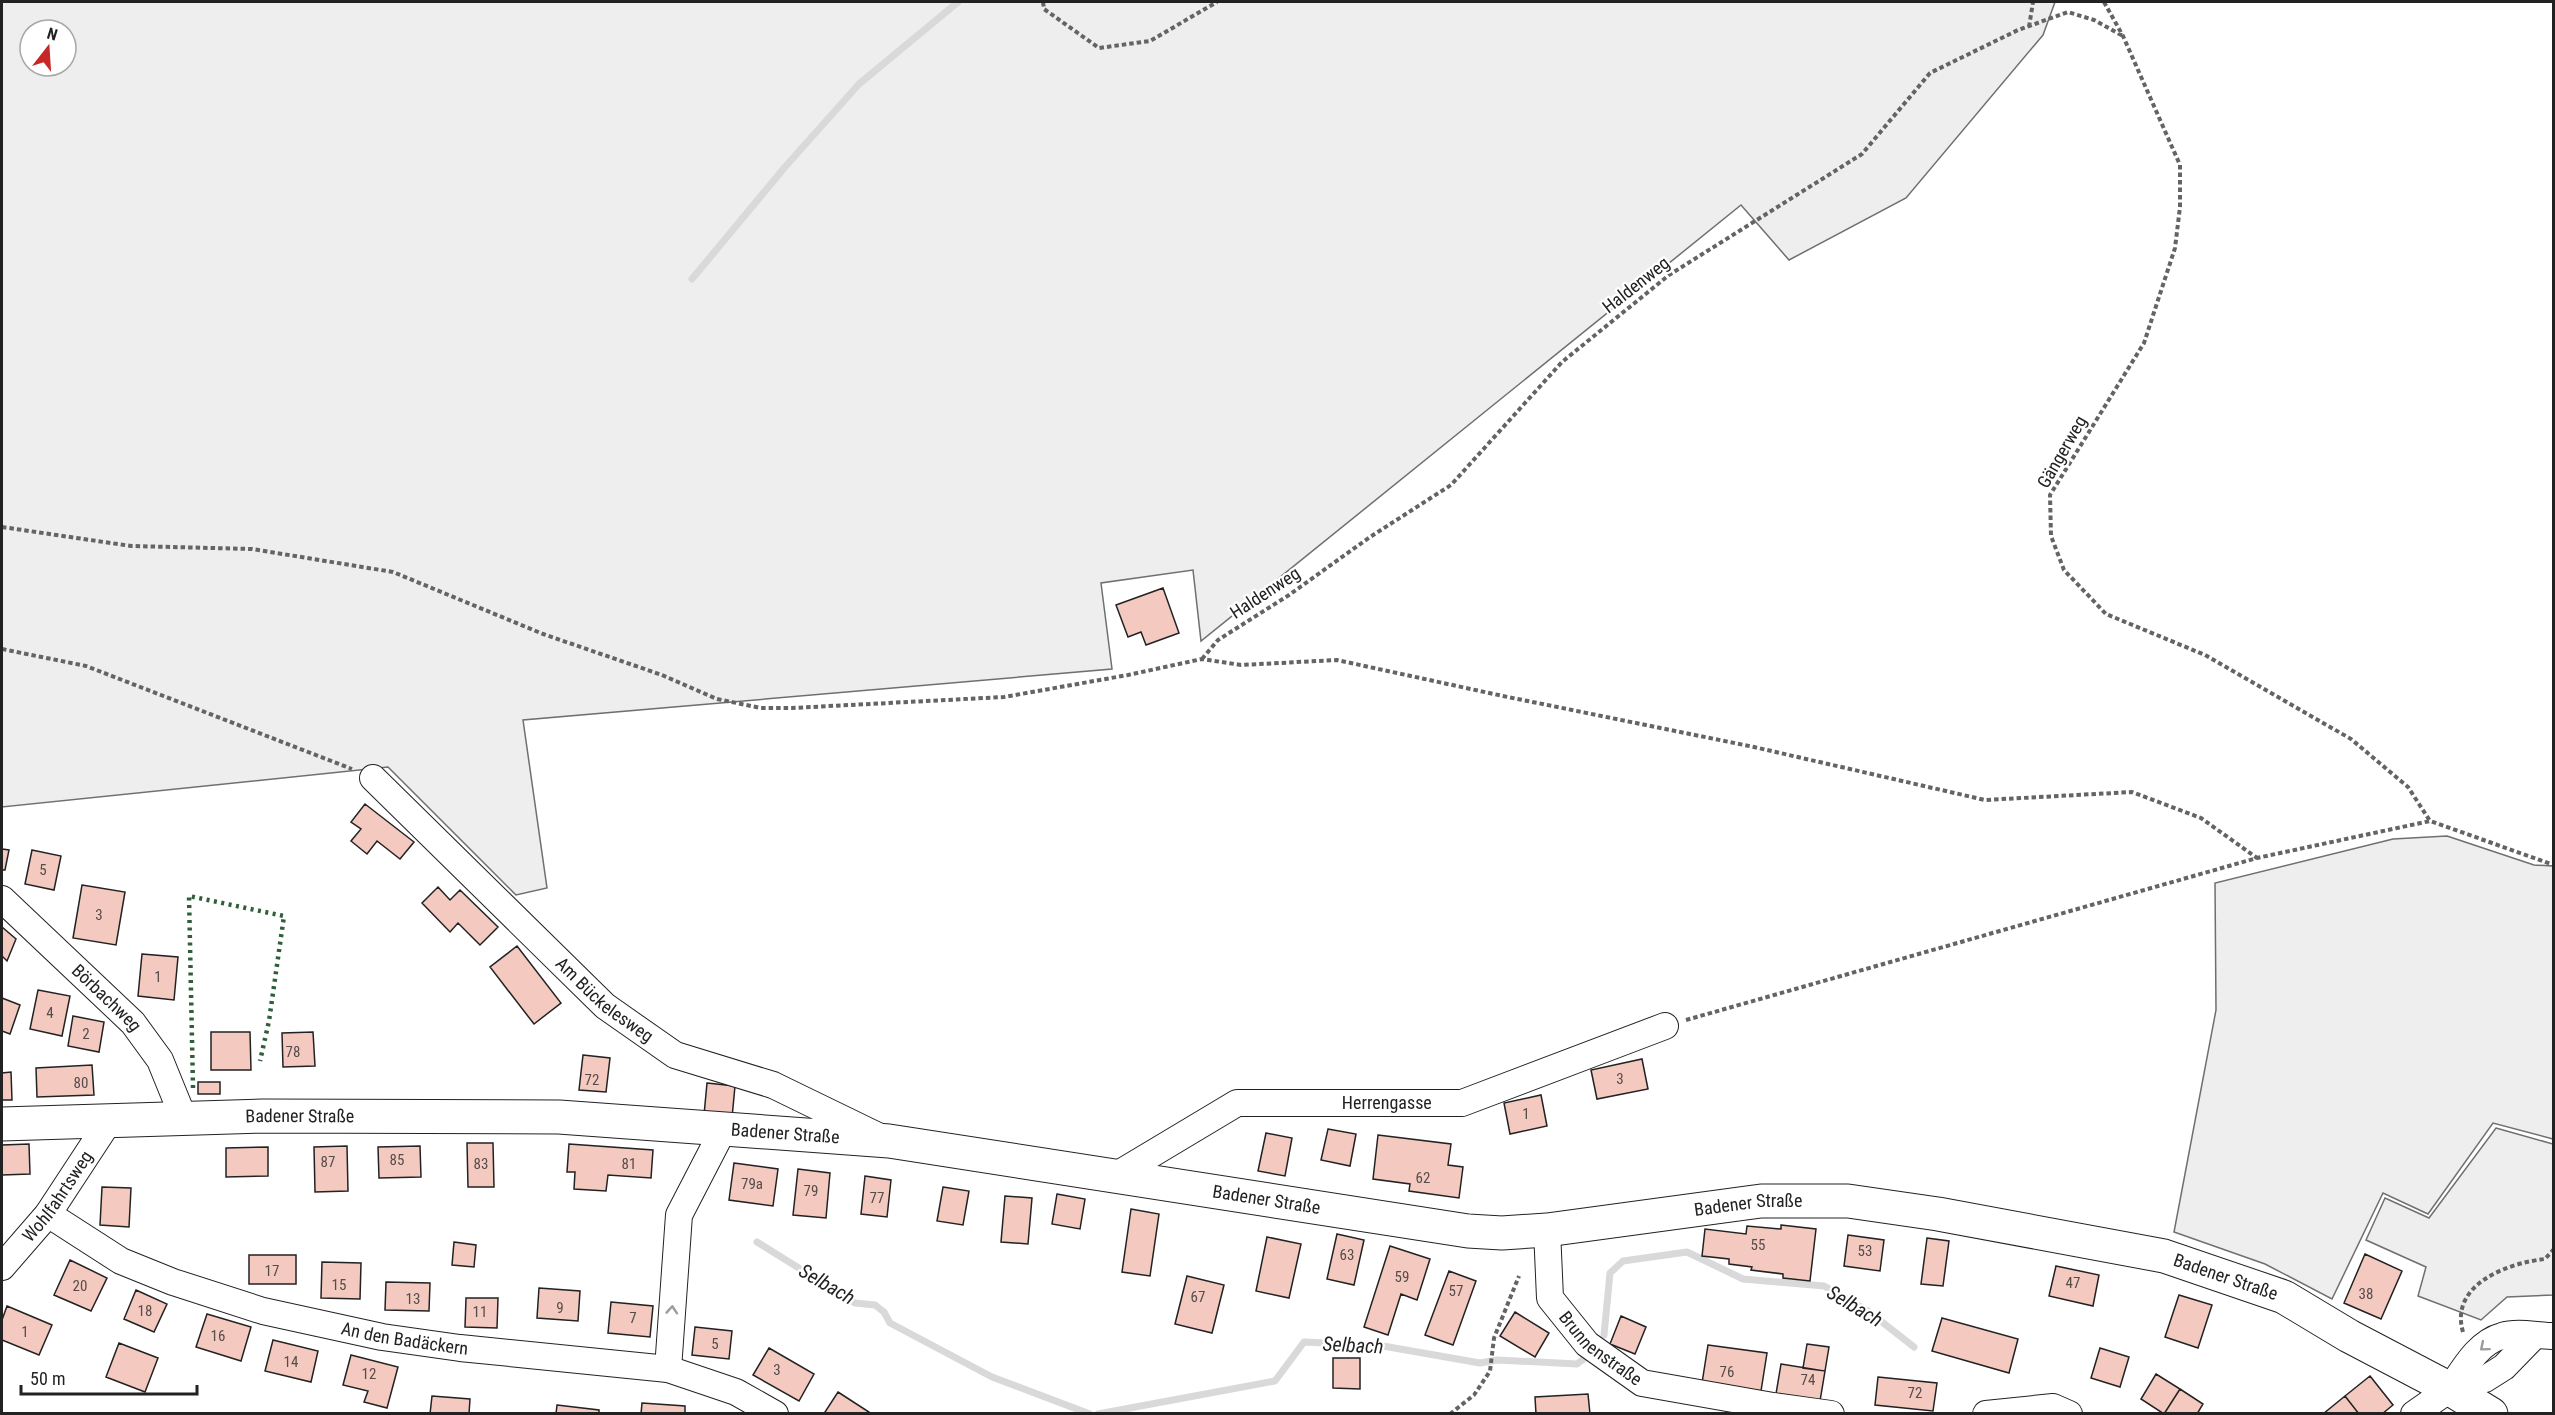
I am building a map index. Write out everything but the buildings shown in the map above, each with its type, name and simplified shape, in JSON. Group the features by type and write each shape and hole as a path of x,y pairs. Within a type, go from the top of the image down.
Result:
{"main road":[{"name":"Badener Straße","path":"2,1124 263,1116 559,1117 723,1131 889,1141 1468,1231 1502,1233 1546,1230 1761,1201 1848,1201 1938,1214 2164,1257 2284,1297 2349,1336 2491,1413"}],"street":[{"name":"Am Bückelesweg","path":"373,778 605,1006 675,1055 773,1085 889,1141"},
{"name":"Börbachweg","path":"2,899 133,1023 160,1060 184,1119"},
{"name":"Herrengasse","path":"1115,1176 1237,1103 1462,1103 1665,1026"},
{"name":"Wohlfahrtsweg","path":"2,1267 48,1214 109,1121"},
{"path":"668,1369 679,1215 723,1131"},
{"name":"An den Badäckern","path":"48,1214 121,1261 173,1282 263,1311 382,1337 460,1348 668,1369 736,1392 775,1413"},
{"name":"Brunnenstraße","path":"1546,1230 1550,1298 1587,1344 1642,1383 1770,1410 1831,1413"},
{"path":"2414,1413 2450,1389 2466,1366 2488,1343 2501,1336 2518,1334 2544,1336"},
{"path":"1986,1413 2053,1407 2069,1413"}],"path":[{"path":"1043,2 1044,9 1099,48 1150,41 1217,2"},
{"path":"2029,28 2033,2"},
{"name":"Gängerweg","path":"2104,2 2123,36 2180,165 2180,207 2175,248 2144,343 2050,495 2051,536 2064,570 2106,614 2205,655 2351,739 2408,787 2430,821"},
{"name":"Haldenweg","path":"1202,659 1218,640 1289,595 1370,537 1451,485 1562,362 1669,275 1862,154 1930,73 2018,30 2029,28 2068,12 2094,20 2123,36"},
{"path":"2,526 131,546 252,549 393,572 543,634 662,675 717,699 761,708 1004,697 1202,659 1241,665 1337,660 1514,699 1754,747 1985,800 2132,792 2201,818 2257,858"},
{"path":"2,649 86,666 373,778"},
{"path":"1665,1026 2257,858 2430,821 2553,865"},
{"path":"2459,1320 2471,1289 2495,1272 2525,1261 2545,1259 2553,1249"},
{"path":"1450,1413 1474,1395 1490,1371 1494,1338 1519,1276"}],"shaded area":[{"path":"2,2 2055,2 2043,35 1906,198 1789,260 1741,205 1201,641 1193,570 1101,583 1112,669 523,720 547,888 516,895 388,767 2,807"},
{"path":"2447,836 2534,865 2553,866 2553,1139 2493,1123 2428,1214 2383,1193 2332,1299 2265,1264 2174,1232 2216,1010 2215,883 2393,839"},
{"path":"2496,1128 2553,1144 2553,1295 2507,1297 2481,1320 2418,1296 2426,1267 2366,1240 2385,1198 2429,1218"}],"waterway":[{"path":"692,279 785,167 859,84 958,2"},
{"name":"Selbach","path":"757,1242 855,1303 875,1305 884,1312 890,1323 992,1377 1090,1414"},
{"name":"Selbach","path":"1604,1335 1610,1273 1623,1261 1687,1252 1743,1279 1824,1286 1868,1311 1914,1347"},
{"name":"Selbach","path":"1098,1414 1275,1381 1304,1342 1383,1346 1480,1363 1497,1360 1577,1364 1589,1355"}],"hedge":[{"path":"193,1088 189,896 284,916 269,1021 260,1061"}]}
